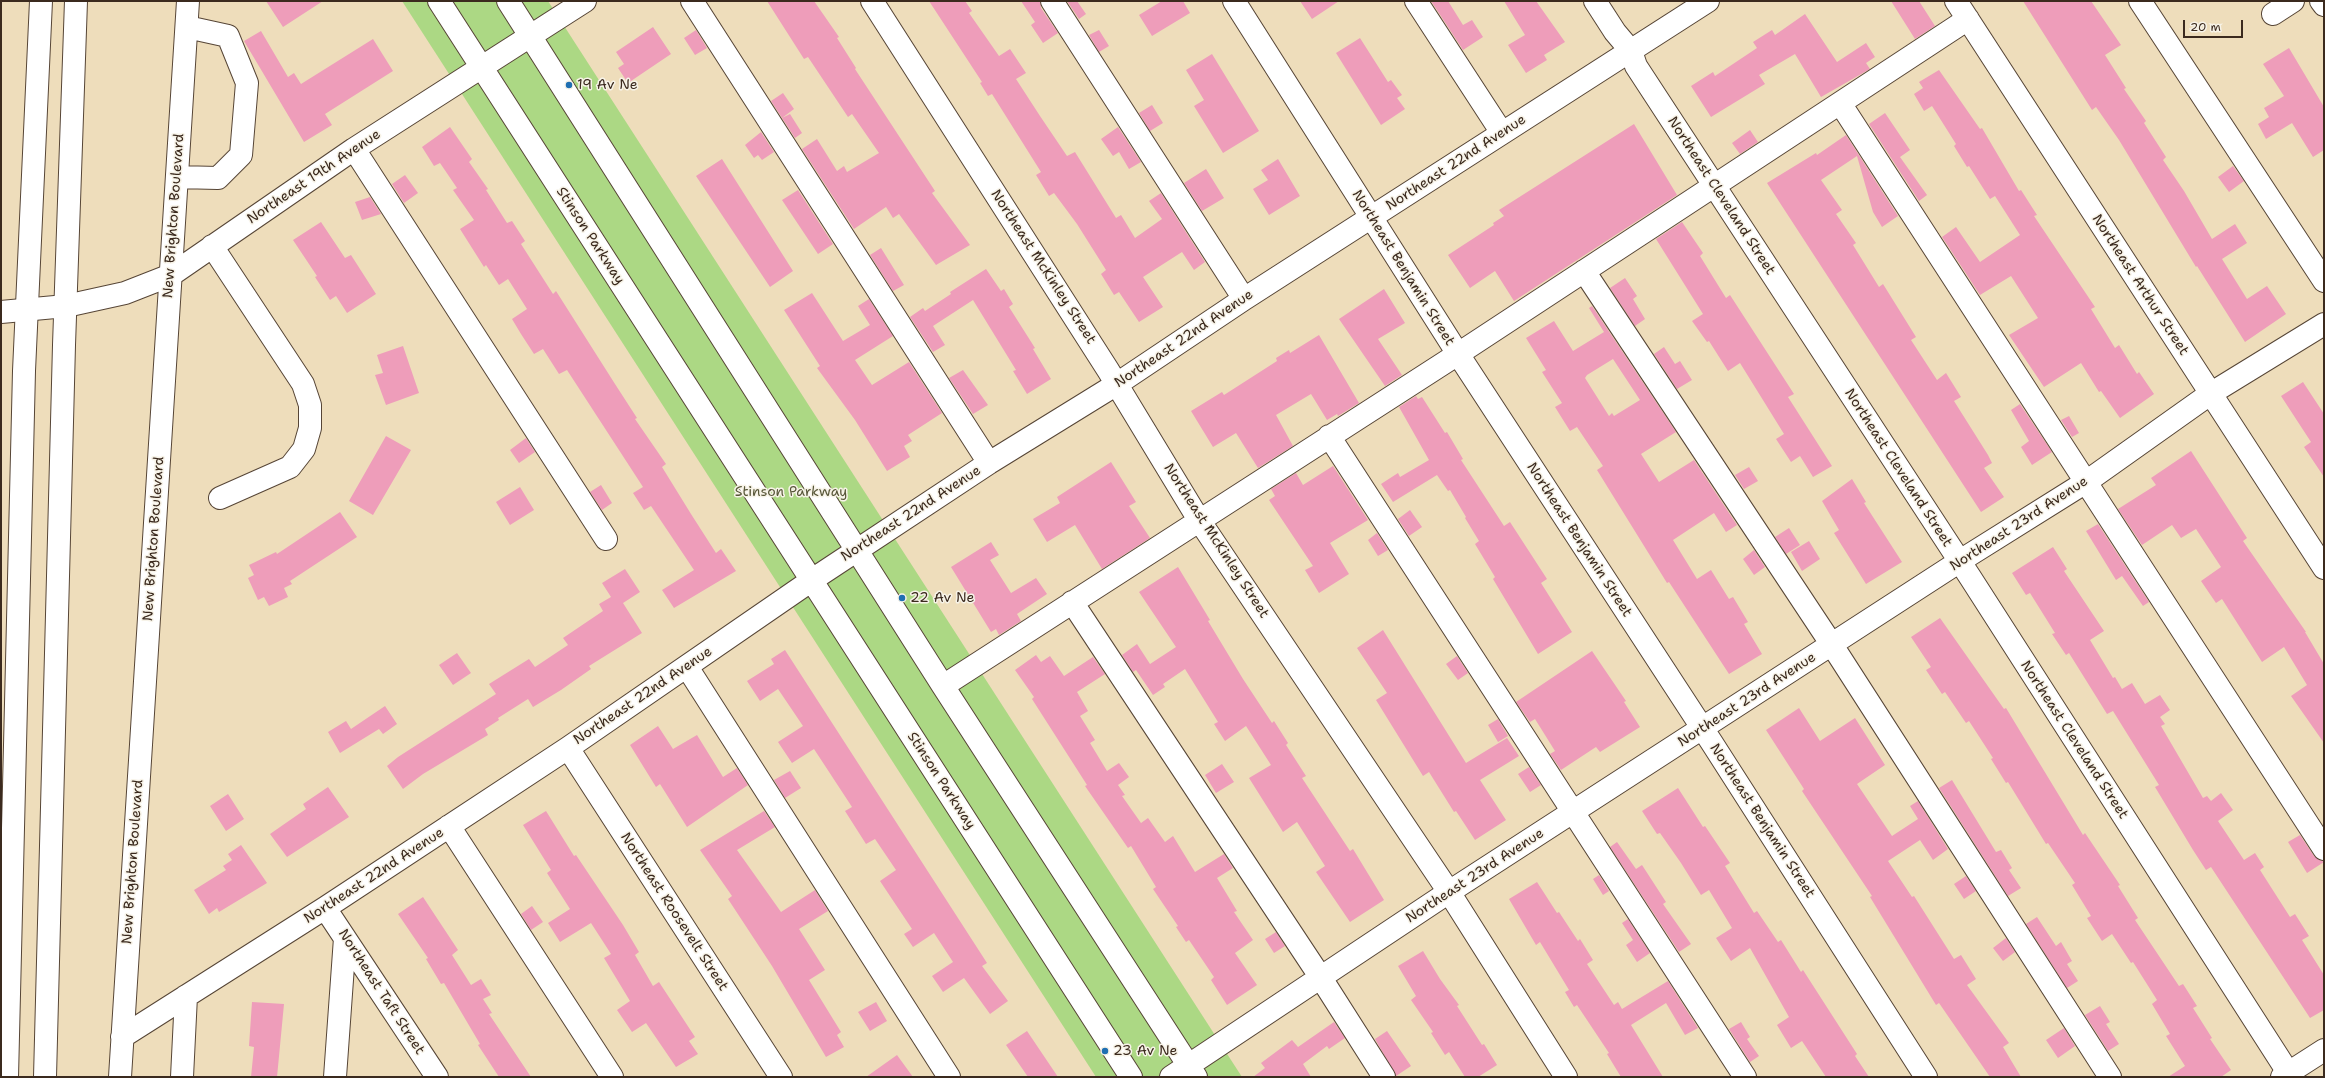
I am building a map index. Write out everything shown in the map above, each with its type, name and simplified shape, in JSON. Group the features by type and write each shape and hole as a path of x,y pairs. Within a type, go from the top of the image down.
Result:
{"street":[{"path":"7,1077 27,311 41,1"},
{"path":"45,1077 66,306 76,1"},
{"name":"New Brighton Boulevard","path":"120,1077 188,1"},
{"name":"Stinson Parkway","path":"439,1 1131,1077"},
{"path":"508,1 943,686 1185,1073"},
{"name":"Northeast 19th Avenue","path":"1,312 27,311 66,306 126,293 170,275 354,149 585,1"},
{"path":"692,1 990,463"},
{"name":"Northeast McKinley Street","path":"872,1 1117,384 1199,520 1449,892 1566,1077"},
{"path":"1052,1 1244,299"},
{"name":"Northeast Benjamin Street","path":"1234,1 1458,354 1703,728 1926,1077"},
{"path":"1416,1 1502,133"},
{"name":"Northeast Cleveland Street","path":"1595,1 1615,32 1631,51 1636,66 1960,562 2287,1076"},
{"name":"Northeast 22nd Avenue","path":"122,1037 325,908 568,748 812,580 990,463 1117,384 1244,299 1708,1"},
{"name":"Northeast Arthur Street","path":"1956,1 2324,568"},
{"path":"2140,1 2324,281"},
{"path":"2273,14 2293,1"},
{"path":"2321,1 2324,6"},
{"path":"943,686 1458,354 1968,19"},
{"path":"177,177 218,178 241,156 247,83 228,36 187,27"},
{"path":"1840,103 2324,849"},
{"path":"354,149 606,539"},
{"path":"212,246 303,384 310,405 310,428 304,448 290,467 220,498"},
{"path":"1584,271 1832,644 2110,1077"},
{"name":"Northeast 23rd Avenue","path":"1185,1073 1321,978 1449,892 1832,644 2086,482 2210,394 2324,324"},
{"path":"1330,436 1745,1077"},
{"path":"1072,602 1321,978 1384,1077"},
{"path":"687,667 949,1077"},
{"name":"Northeast Roosevelt Street","path":"568,748 781,1077"},
{"path":"449,826 612,1077"},
{"name":"Northeast Taft Street","path":"325,908 437,1077"},
{"path":"335,1077 346,938"},
{"path":"182,1077 186,996"},
{"path":"2287,1076 2324,1050"}],"green space":[{"name":"Stinson Parkway","path":"402,1 548,1 1242,1077 1096,1077"}],"building":[{"path":"266,1 323,1 283,27"},
{"path":"767,1 814,1 839,37 837,38 856,68 855,69 935,191 932,193 970,245 936,265 899,214 893,218 886,207 854,229 802,149 817,139 837,171 844,166 847,172 879,153 852,114 848,117 808,57 804,59"},
{"path":"929,1 965,1 972,11 969,13 999,56 1010,49 1026,73 1016,79 1040,116 1067,156 1075,152 1116,218 1121,215 1135,238 1162,219 1149,201 1161,193 1205,262 1194,270 1182,252 1143,277 1163,307 1139,322 1119,292 1114,295 1101,274 1106,270 1077,224 1054,193 1049,196 1036,175 1041,172 992,94 988,96 980,83 982,82"},
{"path":"1021,1 1040,1 1041,8 1058,33 1043,43 1031,25 1035,22"},
{"path":"1067,1 1077,1 1086,14 1079,19"},
{"path":"1162,1 1183,1 1190,13 1152,36 1139,15"},
{"path":"1300,1 1339,1 1312,19"},
{"path":"1431,1 1448,1 1463,25 1472,20 1483,37 1463,50"},
{"path":"1504,1 1536,1 1565,42 1544,55 1547,60 1526,73 1508,45 1525,35"},
{"path":"1891,1 1919,1 1935,26 1915,39"},
{"path":"2023,1 2091,1 2121,45 2105,55 2126,88 2124,89 2146,121 2144,123 2166,157 2163,160 2184,191 2212,239 2235,224 2247,243 2222,259 2247,299 2267,286 2286,314 2245,342 2197,266 2196,267 2119,140 2096,107 2092,110"},
{"path":"1805,14 1837,62 1866,43 1875,57 1866,63 1870,69 1821,97 1795,54 1759,75 1765,84 1711,117 1691,86 1713,72 1715,76 1757,48 1753,42 1772,30 1775,35"},
{"path":"653,27 671,54 628,83 618,68 624,64 616,52"},
{"path":"696,30 707,48 695,55 684,38"},
{"path":"1099,30 1109,46 1099,52 1089,35"},
{"path":"261,31 288,77 294,73 301,84 373,39 393,71 325,114 332,125 304,142 244,41"},
{"path":"1360,38 1388,82 1391,80 1402,95 1397,98 1405,109 1381,125 1336,53"},
{"path":"2289,48 2324,107 2324,150 2313,157 2292,123 2266,139 2258,124 2269,117 2264,108 2284,96 2263,64"},
{"path":"1212,54 1259,131 1223,153 1194,106 1204,100 1186,70"},
{"path":"1939,70 1980,129 1982,128 2019,191 2021,190 2037,215 2034,216 2095,307 2091,309 2115,348 2119,345 2137,374 2139,372 2154,394 2120,418 2101,391 2099,392 2081,363 2044,387 2009,335 2038,318 2011,276 1980,295 1942,237 1956,227 1980,262 2020,235 1995,196 1990,199 1969,166 1967,167 1954,146 1956,144 1932,106 1924,111 1914,94 1923,88 1919,82"},
{"path":"783,93 794,109 782,118 771,101"},
{"path":"1152,105 1163,123 1150,131 1139,113"},
{"path":"1885,113 1910,150 1900,157 1927,195 1919,201 1869,124"},
{"path":"790,114 802,133 795,138 782,118"},
{"path":"1634,124 1677,195 1514,301 1495,271 1470,288 1448,255 1494,225 1493,223 1504,216 1499,210"},
{"path":"450,127 472,159 469,162 488,189 486,190 507,223 512,221 525,241 521,244 553,294 556,291 637,418 635,419 666,464 662,467 716,553 721,549 736,571 674,608 662,590 694,570 651,506 644,510 633,493 643,487 567,370 559,374 543,349 534,354 521,334 512,319 527,309 508,279 499,285 486,265 484,267 460,229 474,220 453,190 457,188 440,163 434,166 422,147"},
{"path":"1118,127 1141,162 1129,169 1119,152 1113,156 1101,139"},
{"path":"1750,130 1758,142 1740,154 1732,143"},
{"path":"761,132 774,152 762,160 758,155 754,158 745,145"},
{"path":"1846,135 1898,216 1882,227 1873,212 1857,156 1821,180 1842,210 1836,214 1856,243 1853,245 1879,287 1883,284 1916,337 1911,340 1937,380 1946,373 1961,397 1954,401 1988,455 1992,463 1984,468 2004,497 1981,512 1767,183 1816,153 1817,155"},
{"path":"722,159 793,271 770,287 696,176"},
{"path":"1278,159 1300,196 1269,215 1253,189 1268,180 1261,170"},
{"path":"2233,166 2244,181 2229,192 2218,177"},
{"path":"1206,169 1224,198 1202,211 1184,183"},
{"path":"405,175 418,193 404,203 392,184"},
{"path":"798,190 833,244 818,254 782,200"},
{"path":"370,197 381,214 362,220 355,202"},
{"path":"321,222 345,258 351,255 376,294 347,313 336,296 330,300 315,277 317,276 293,240"},
{"path":"1682,222 1703,253 1700,256 1726,298 1730,295 1794,394 1788,397 1832,466 1813,477 1800,456 1791,462 1776,439 1784,434 1740,363 1728,371 1709,341 1707,342 1692,321 1703,314 1656,239"},
{"path":"881,248 904,285 893,291 870,255"},
{"path":"986,269 1001,291 1004,289 1013,304 1009,307 1035,348 1033,349 1051,379 1027,394 1013,371 1016,370 973,300 933,326 945,345 933,352 910,317 923,308 925,311 951,294 950,292"},
{"path":"1625,278 1637,296 1633,299 1645,319 1635,326 1610,288"},
{"path":"1384,289 1405,323 1378,339 1402,375 1385,386 1339,319"},
{"path":"812,293 843,341 870,325 858,306 869,299 893,336 855,360 872,385 909,362 942,413 908,435 912,441 904,446 910,457 887,471 855,420 817,368 820,366 784,310"},
{"path":"1592,306 1676,432 1641,454 1659,482 1694,460 1737,525 1726,532 1714,513 1673,540 1697,579 1711,570 1729,599 1733,597 1748,622 1744,624 1762,654 1729,674 1669,582 1667,583 1597,470 1603,466 1577,427 1570,431 1555,407 1562,403 1542,372 1546,370 1526,338 1554,321 1573,351 1604,332 1589,308","holes":["1613,359 1640,400 1614,416 1612,413 1609,416 1585,378 1587,375"]},
{"path":"1319,335 1359,403 1338,416 1337,414 1327,420 1311,394 1276,415 1293,446 1258,468 1236,433 1213,447 1191,411 1222,392 1224,395 1277,361 1276,358 1289,350 1290,353"},
{"path":"403,346 419,393 386,405 375,375 383,373 377,355"},
{"path":"1664,347 1675,364 1680,361 1692,380 1677,389 1654,354"},
{"path":"963,370 988,405 973,414 949,378"},
{"path":"2303,382 2324,414 2324,477 2304,447 2311,442 2281,396"},
{"path":"1416,396 1418,399 1422,397 1445,433 1447,432 1463,459 1461,460 1504,526 1510,522 1547,579 1541,583 1572,632 1538,654 1493,579 1495,577 1475,544 1479,541 1465,518 1466,517 1450,490 1448,491 1437,475 1393,502 1381,484 1398,473 1400,477 1429,460 1399,407"},
{"path":"2020,404 2052,452 2032,465 2021,447 2029,441 2011,410"},
{"path":"2069,416 2079,433 2072,437 2061,420"},
{"path":"386,436 411,450 373,515 349,501"},
{"path":"526,438 535,452 519,463 510,450"},
{"path":"2191,451 2247,538 2243,541 2306,632 2324,664 2324,743 2291,696 2307,685 2284,647 2262,662 2222,599 2216,603 2201,581 2221,567 2196,529 2181,538 2172,525 2142,545 2118,509 2156,485 2151,478"},
{"path":"1111,462 1136,502 1129,506 1150,538 1102,569 1075,525 1047,542 1033,519 1060,503 1057,497"},
{"path":"1333,466 1368,520 1330,543 1349,574 1319,593 1305,570 1313,566 1269,500 1275,496 1271,489 1296,473 1303,485"},
{"path":"1749,467 1758,481 1744,489 1735,475"},
{"path":"1852,479 1866,502 1864,503 1902,562 1866,584 1834,533 1839,530 1822,501"},
{"path":"601,485 612,503 602,510 590,492"},
{"path":"520,487 534,510 510,525 496,502"},
{"path":"1410,510 1422,527 1409,536 1398,519"},
{"path":"340,512 357,537 290,581 292,584 284,588 288,597 269,606 264,597 258,600 248,578 254,575 249,565 276,552 277,554"},
{"path":"2098,524 2149,602 2143,606 2122,576 2116,580 2086,531"},
{"path":"1789,528 1800,545 1786,554 1775,537"},
{"path":"1377,533 1388,550 1378,556 1368,540"},
{"path":"1809,541 1820,559 1802,571 1791,552"},
{"path":"991,542 999,555 990,560 1011,593 1036,578 1047,594 1017,614 1021,621 999,635 996,629 991,632 951,567"},
{"path":"2053,547 2067,569 2064,571 2104,631 2090,640 2113,678 2115,677 2122,689 2132,683 2145,704 2160,695 2170,710 2160,717 2165,724 2161,726 2203,798 2207,796 2211,801 2221,793 2233,810 2218,821 2244,860 2255,853 2264,867 2260,870 2290,917 2295,914 2309,936 2302,940 2324,975 2324,1010 2310,1018 2211,867 2206,870 2193,850 2155,787 2159,785 2113,711 2107,714 2069,653 2066,655 2052,634 2055,633 2030,593 2026,595 2012,573"},
{"path":"1754,550 1765,567 1754,575 1743,559"},
{"path":"1178,567 1243,679 1272,723 1274,721 1288,743 1286,745 1306,776 1302,778 1350,851 1353,849 1384,900 1350,922 1316,872 1325,866 1297,822 1283,832 1249,778 1271,765 1246,726 1225,741 1214,724 1218,722 1185,669 1163,684 1165,687 1153,695 1136,670 1133,672 1122,655 1137,644 1150,664 1176,647 1139,592"},
{"path":"625,569 640,592 623,603 642,633 589,666 591,669 533,707 528,699 498,718 499,720 485,729 488,735 423,774 403,789 387,766 398,757 496,694 489,684 529,659 535,667 568,645 563,638 603,611 599,604 611,597 602,583"},
{"path":"1940,618 2004,709 2006,708 2083,835 2085,833 2120,885 2118,886 2138,918 2135,920 2179,986 2183,984 2197,1006 2193,1008 2212,1038 2210,1039 2231,1070 2221,1077 2168,1077 2185,1066 2166,1036 2170,1034 2152,1004 2157,1000 2133,962 2131,963 2112,934 2102,941 2087,918 2091,916 2072,885 2075,883 2048,843 2046,844 2008,782 2006,783 1991,759 1993,758 1969,721 1966,723 1945,692 1942,694 1926,670 1931,667 1911,637"},
{"path":"1383,630 1466,763 1507,738 1519,756 1480,780 1506,820 1475,840 1456,811 1454,812 1429,772 1423,776 1376,700 1387,693 1357,648"},
{"path":"785,650 987,963 982,966 1008,1001 990,1014 964,978 943,992 932,976 953,962 934,933 913,947 904,934 912,929 880,881 896,870 875,839 866,844 845,811 852,807 814,749 792,763 778,742 803,726 778,689 760,701 747,681 774,664 771,659"},
{"path":"1592,651 1626,701 1624,702 1640,727 1600,752 1596,747 1561,770 1550,754 1555,751 1535,719 1530,722 1516,702"},
{"path":"457,653 471,673 453,685 439,665"},
{"path":"1036,655 1041,662 1050,656 1064,676 1093,657 1105,674 1077,692 1088,711 1080,716 1095,740 1090,743 1107,771 1119,763 1129,777 1118,785 1125,795 1122,796 1141,823 1148,818 1165,842 1173,836 1195,872 1224,854 1233,868 1217,878 1237,911 1234,912 1253,940 1235,953 1257,985 1227,1005 1211,980 1214,977 1189,940 1186,942 1176,927 1178,926 1153,889 1156,887 1131,846 1128,848 1085,786 1087,785 1032,699 1034,697 1015,670"},
{"path":"1457,656 1468,673 1458,680 1446,664"},
{"path":"385,706 397,724 383,734 379,729 340,753 328,732 346,721 351,729"},
{"path":"1799,708 1820,741 1855,718 1885,765 1857,784 1892,836 1918,819 1910,806 1918,801 1948,849 1933,860 1920,840 1888,861 1912,897 1914,896 1954,959 1961,955 1976,979 1967,985 2009,1043 2003,1047 2021,1077 1990,1077 1939,1003 1936,1005 1870,897 1872,896 1802,791 1804,789 1766,730"},
{"path":"1498,719 1508,736 1498,742 1488,725"},
{"path":"658,726 673,749 697,735 723,777 737,768 748,785 687,827 660,784 656,787 630,745"},
{"path":"1222,764 1234,782 1216,793 1205,775"},
{"path":"1529,767 1541,785 1530,792 1518,774"},
{"path":"790,771 801,788 785,798 774,780"},
{"path":"1952,780 1996,852 2001,850 2012,868 2009,870 2021,888 2008,896 1939,788"},
{"path":"328,787 349,817 287,857 270,834 306,809 303,804"},
{"path":"1678,788 1703,827 1705,826 1730,863 1725,866 1754,913 1757,911 1778,942 1781,940 1801,972 1803,970 1857,1054 1855,1056 1869,1077 1826,1077 1802,1041 1791,1048 1777,1025 1789,1017 1750,948 1731,961 1716,938 1732,928 1709,890 1701,895 1660,833 1657,834 1642,811"},
{"path":"228,794 244,819 226,831 210,806"},
{"path":"546,811 574,856 576,855 623,925 639,952 635,955 653,986 659,982 695,1037 689,1041 698,1054 676,1067 646,1023 632,1032 617,1010 630,1001 604,958 611,954 591,923 560,942 548,923 570,909 547,873 551,870 523,825"},
{"path":"764,811 775,827 737,850 781,912 815,890 828,911 799,929 825,970 809,980 841,1032 837,1035 844,1047 826,1057 772,966 728,899 732,896 700,850"},
{"path":"2300,835 2314,856 2324,862 2307,873 2288,842"},
{"path":"1617,842 1636,869 1642,865 1666,902 1663,904 1691,944 1679,952 1610,847"},
{"path":"241,845 267,883 219,912 217,908 209,914 194,890 226,870 223,866 232,860 228,854"},
{"path":"1599,875 1609,891 1603,895 1593,879"},
{"path":"1966,876 1976,891 1964,899 1954,884"},
{"path":"1537,882 1557,913 1559,912 1578,941 1580,939 1593,960 1587,964 1614,1005 1618,1002 1622,1009 1668,981 1698,1028 1685,1035 1666,1003 1631,1025 1663,1077 1621,1077 1607,1054 1609,1053 1577,1005 1574,1007 1565,992 1569,990 1540,942 1536,945 1509,899"},
{"path":"423,897 458,950 452,955 471,985 481,979 491,995 483,999 492,1013 489,1014 531,1077 499,1077 478,1045 480,1044 444,983 441,984 426,959 428,958 398,914"},
{"path":"532,906 543,922 531,930 521,914"},
{"path":"2037,917 2056,946 2061,942 2072,961 2067,964 2078,981 2067,988 2026,924"},
{"path":"1628,919 1650,953 1637,962 1626,945 1633,940 1622,923"},
{"path":"1276,932 1285,946 1274,953 1265,939"},
{"path":"2006,938 2015,952 2003,961 1993,948"},
{"path":"1423,951 1440,979 1459,1005 1457,1006 1482,1045 1484,1044 1497,1065 1478,1077 1465,1077 1449,1052 1445,1055 1431,1033 1433,1032 1411,1000 1416,996 1398,966"},
{"path":"252,1002 284,1004 277,1077 251,1077 254,1047 249,1046"},
{"path":"876,1002 887,1021 870,1031 858,1012"},
{"path":"2100,1006 2110,1022 2106,1024 2119,1044 2108,1051 2085,1015"},
{"path":"1334,1022 1345,1038 1329,1049 1327,1046 1303,1064 1311,1077 1253,1077 1265,1068 1261,1063 1292,1040 1298,1047"},
{"path":"1741,1022 1750,1037 1747,1039 1759,1056 1750,1062 1729,1029"},
{"path":"2064,1028 2075,1046 2058,1058 2046,1040"},
{"path":"1027,1031 1058,1077 1028,1077 1006,1045"},
{"path":"1387,1031 1411,1066 1396,1076 1375,1039"},
{"path":"897,1055 913,1077 866,1077"}],"place":[{"name":"19 Av Ne","path":"569,85"},
{"name":"22 Av Ne","path":"902,598"},
{"name":"23 Av Ne","path":"1105,1051"}]}
